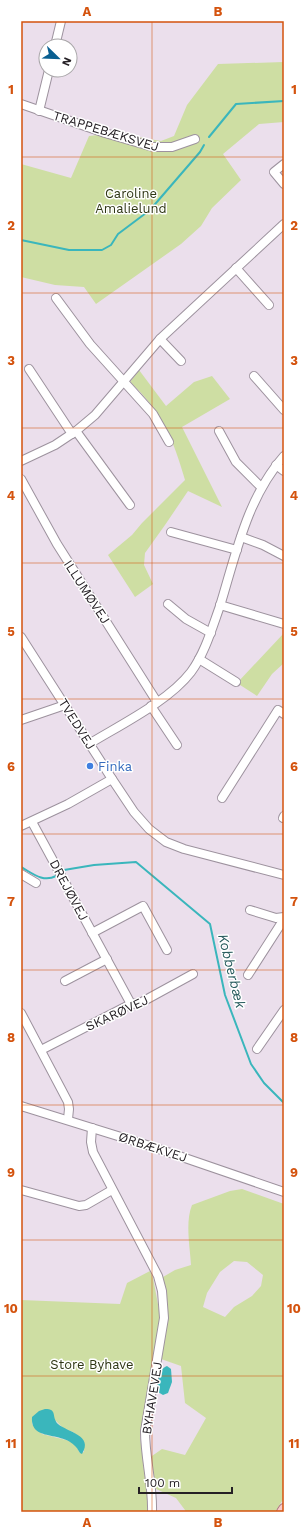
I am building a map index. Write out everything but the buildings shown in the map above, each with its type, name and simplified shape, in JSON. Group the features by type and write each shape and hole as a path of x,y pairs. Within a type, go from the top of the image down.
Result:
{"street":[{"path":"57,38 62,21"},
{"name":"TRAPPEBÆKSVEJ","path":"40,111 48,78"},
{"name":"TRAPPEBÆKSVEJ","path":"21,104 153,147 172,147 195,139"},
{"path":"284,164 274,172 284,184"},
{"path":"21,461 55,446 74,433 95,415 160,339 284,224"},
{"path":"236,268 269,305"},
{"path":"56,298 90,344 153,414 169,442"},
{"path":"160,339 181,361"},
{"path":"29,369 74,433 130,504"},
{"path":"254,376 284,410"},
{"path":"219,431 236,462 261,487"},
{"path":"89,744 154,704 178,686 190,673 199,659 211,633 251,507 261,487 284,456"},
{"path":"276,465 284,471"},
{"name":"ILLUMØVEJ","path":"21,479 57,544 154,704 177,745"},
{"path":"171,532 237,550"},
{"path":"241,538 263,545 284,556"},
{"path":"168,604 186,619 211,633"},
{"path":"220,605 284,624"},
{"name":"TVEDVEJ","path":"21,637 112,779 134,812 149,829 166,842 184,849 284,874"},
{"path":"199,659 236,682"},
{"path":"21,720 65,705"},
{"path":"222,798 278,710 284,714"},
{"path":"21,826 68,804 112,779"},
{"name":"DREJØVEJ","path":"32,822 131,1004"},
{"path":"21,874 36,883"},
{"path":"92,933 143,906 167,950"},
{"path":"250,910 276,918 284,918"},
{"path":"248,975 284,918"},
{"path":"65,981 107,959"},
{"name":"SKARØVEJ","path":"41,1050 131,1004 140,1003 193,974"},
{"path":"257,1050 284,1010"},
{"path":"21,1013 68,1102 68,1120"},
{"name":"ØRBÆKVEJ","path":"21,1106 157,1148 284,1192"},
{"name":"BYHAVEVEJ","path":"92,1128 91,1142 93,1152 158,1276 164,1309 163,1327 145,1431 145,1448 151,1485 152,1512"},
{"path":"21,1190 79,1206 86,1205 112,1190"}],"green space":[{"name":"Caroline Amalielund","path":"284,62 284,122 259,124 223,154 241,180 212,208 201,226 181,244 96,304 84,287 55,285 21,277 21,164 71,178 89,136 115,133 161,141 174,136 187,105 218,64"},
{"path":"139,370 166,406 194,382 212,376 230,399 182,427 222,507 188,491 145,553 144,565 153,584 135,597 108,555 132,535 185,480 176,451 165,426 150,404 130,382"},
{"path":"284,633 284,663 272,674 257,696 237,683"},
{"path":"242,1189 284,1204 284,1498 275,1512 186,1512 176,1498 156,1489 149,1458 162,1449 185,1455 206,1418 185,1403 181,1366 161,1359 166,1334 163,1277 175,1270 191,1265 188,1227 192,1205 230,1191","holes":["234,1261 247,1262 263,1275 261,1286 252,1296 234,1307 225,1317 203,1307 207,1293 220,1272"]},
{"name":"Store Byhave","path":"150,1271 153,1278 161,1320 140,1437 147,1495 147,1512 21,1512 21,1300 120,1304 127,1283","holes":["32,1417 56,1421 64,1429 73,1432 84,1442 84,1452 80,1453 75,1444 70,1441 42,1434 32,1424"]}],"water":[{"path":"167,1366 171,1369 172,1382 168,1393 163,1395 158,1392 157,1381 161,1370"},
{"path":"45,1409 52,1410 58,1424 82,1438 85,1442 85,1448 82,1454 67,1440 37,1431 33,1426 32,1417 39,1411"}],"waterway":[{"path":"209,137 236,104 284,101"},
{"path":"21,240 69,250 102,250 111,245 118,234 150,210 200,152 204,145"},
{"name":"Kobberbæk","path":"64,870 94,865 136,862 210,924 225,995 251,1064 264,1083 284,1103"},
{"name":"Kobberbæk","path":"21,867 42,878 51,878 56,876"}],"place":[{"name":"Finka","path":"90,766"}]}
